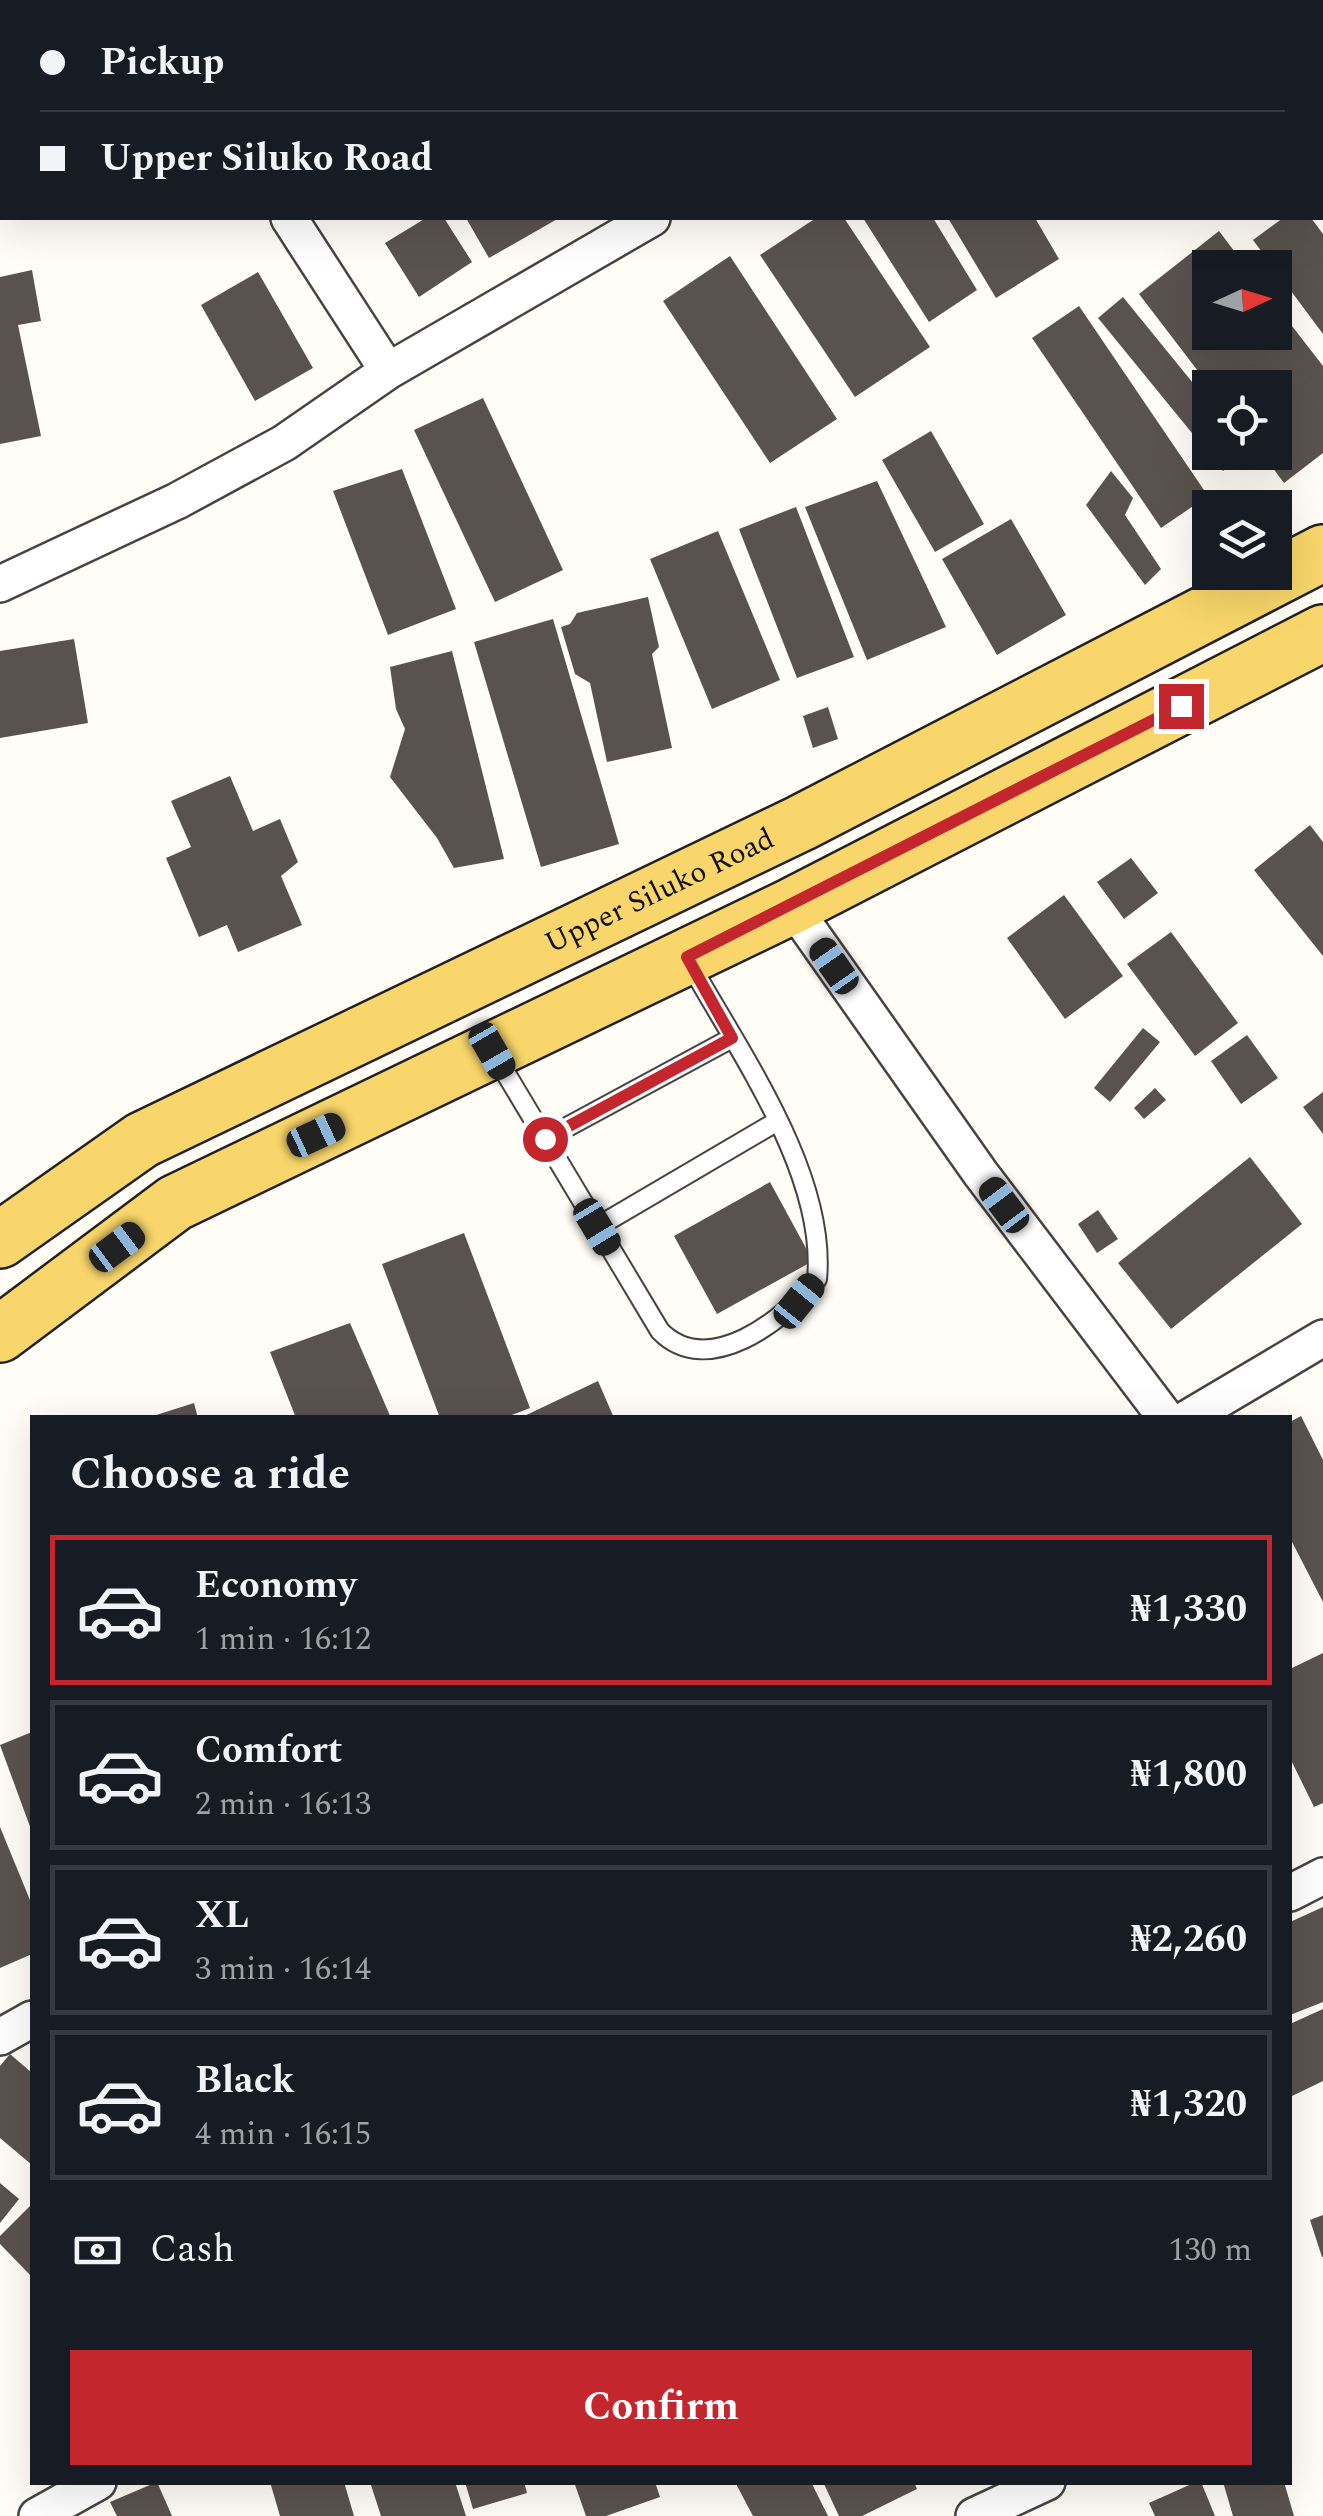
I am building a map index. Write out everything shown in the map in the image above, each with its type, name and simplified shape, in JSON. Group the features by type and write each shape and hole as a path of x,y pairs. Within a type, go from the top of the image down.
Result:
{"main road":[{"name":"Upper Siluko Road","path":"0,1240 142,1140 801,823 1323,553"},
{"path":"0,1334 175,1203 792,906 1323,633"}],"street":[{"path":"290,220 388,371"},
{"path":"0,584 177,501 284,443 388,371 649,220"},
{"path":"792,906 981,1174 1164,1415"},
{"path":"1193,1415 1323,1338"},
{"path":"1292,1892 1323,1876"},
{"path":"0,2037 30,2020"},
{"path":"37,2516 93,2485"},
{"path":"974,2516 1041,2485"}],"lane":[{"path":"492,1051 660,1332 675,1346 698,1350 723,1346 772,1324 817,1279 819,1258 808,1193 776,1122 687,957"},
{"path":"545,1139 732,1038"},
{"path":"597,1227 776,1122"}],"building":[{"path":"423,220 445,220 472,262 419,297 385,243"},
{"path":"467,220 556,220 489,258"},
{"path":"813,220 845,220 930,347 855,397 760,255"},
{"path":"864,220 934,220 977,290 929,322"},
{"path":"949,220 1036,220 1059,259 996,298"},
{"path":"1280,220 1312,220 1323,234 1323,334 1292,292 1292,250 1260,250 1253,240"},
{"path":"1219,231 1233,250 1195,250"},
{"path":"1192,252 1192,350 1292,350 1292,326 1323,366 1323,453 1284,483 1274,470 1292,470 1292,370 1197,370 1139,294"},
{"path":"730,256 837,419 770,463 663,301"},
{"path":"32,270 41,321 18,325 41,436 0,444 0,277"},
{"path":"258,272 313,368 255,401 201,305"},
{"path":"1123,297 1192,382 1192,433 1098,318"},
{"path":"1079,306 1204,490 1192,490 1192,507 1161,528 1032,338"},
{"path":"483,398 563,570 495,602 414,430"},
{"path":"931,431 984,524 935,552 882,460"},
{"path":"402,469 456,609 388,635 333,491"},
{"path":"1111,471 1133,498 1125,515 1161,569 1145,585 1086,505"},
{"path":"877,481 946,627 867,660 805,507"},
{"path":"796,507 854,657 797,678 739,529"},
{"path":"1011,519 1066,615 997,655 942,559"},
{"path":"718,531 780,680 712,709 650,559"},
{"path":"648,597 659,647 652,654 672,748 607,762 590,683 575,674 561,627 570,624 577,613"},
{"path":"553,619 619,844 541,867 474,642"},
{"path":"74,639 88,723 0,738 0,651"},
{"path":"452,651 504,859 454,868 437,838 390,777 405,729 396,709 390,667"},
{"path":"828,707 838,739 813,748 803,716"},
{"path":"230,776 253,831 280,819 298,862 281,876 302,925 238,952 227,925 199,937 166,858 191,847 171,801"},
{"path":"1310,825 1323,842 1323,956 1254,870"},
{"path":"1131,858 1158,893 1124,919 1097,882"},
{"path":"1064,895 1123,976 1065,1019 1007,938"},
{"path":"1171,932 1238,1023 1195,1056 1127,964"},
{"path":"1143,1028 1160,1042 1110,1102 1094,1088"},
{"path":"1247,1035 1278,1078 1241,1104 1211,1061"},
{"path":"1155,1088 1166,1100 1144,1119 1134,1108"},
{"path":"1323,1092 1323,1134 1303,1107"},
{"path":"1250,1157 1302,1224 1171,1329 1118,1263"},
{"path":"770,1182 813,1261 717,1314 674,1236"},
{"path":"1098,1210 1118,1239 1097,1253 1078,1224"},
{"path":"464,1233 530,1408 512,1415 439,1415 382,1264"},
{"path":"350,1323 390,1415 295,1415 270,1352"},
{"path":"598,1381 613,1415 526,1415"},
{"path":"194,1403 197,1415 156,1415"},
{"path":"1301,1416 1323,1460 1323,1602 1292,1542 1292,1421"},
{"path":"1323,1653 1323,1803 1314,1807 1292,1762 1292,1668"},
{"path":"30,1733 30,1827 0,1745"},
{"path":"0,1827 30,1900 30,1955 0,1968"},
{"path":"1323,1907 1323,2002 1292,2014 1292,1921"},
{"path":"1323,2009 1323,2081 1292,2096 1292,2023"},
{"path":"10,2054 30,2071 30,2163 0,2138 0,2066"},
{"path":"0,2183 19,2199 0,2223"},
{"path":"30,2206 30,2275 0,2244 0,2236"},
{"path":"1323,2215 1323,2257 1322,2257 1310,2220"},
{"path":"158,2485 172,2516 117,2516 110,2502"},
{"path":"271,2485 345,2485 354,2516 280,2516"},
{"path":"371,2485 456,2485 466,2516 381,2516"},
{"path":"466,2485 525,2485 527,2493 473,2509"},
{"path":"575,2485 656,2485 660,2497 606,2516 586,2516"},
{"path":"737,2485 812,2485 828,2516 753,2516"},
{"path":"824,2485 915,2485 917,2489 862,2516 839,2516"},
{"path":"1189,2485 1202,2485 1215,2516 1155,2516 1149,2503"},
{"path":"1224,2485 1285,2485 1294,2516 1233,2516"}],"route":[{"path":"545,1139 732,1038 687,957 1181,706"}]}
